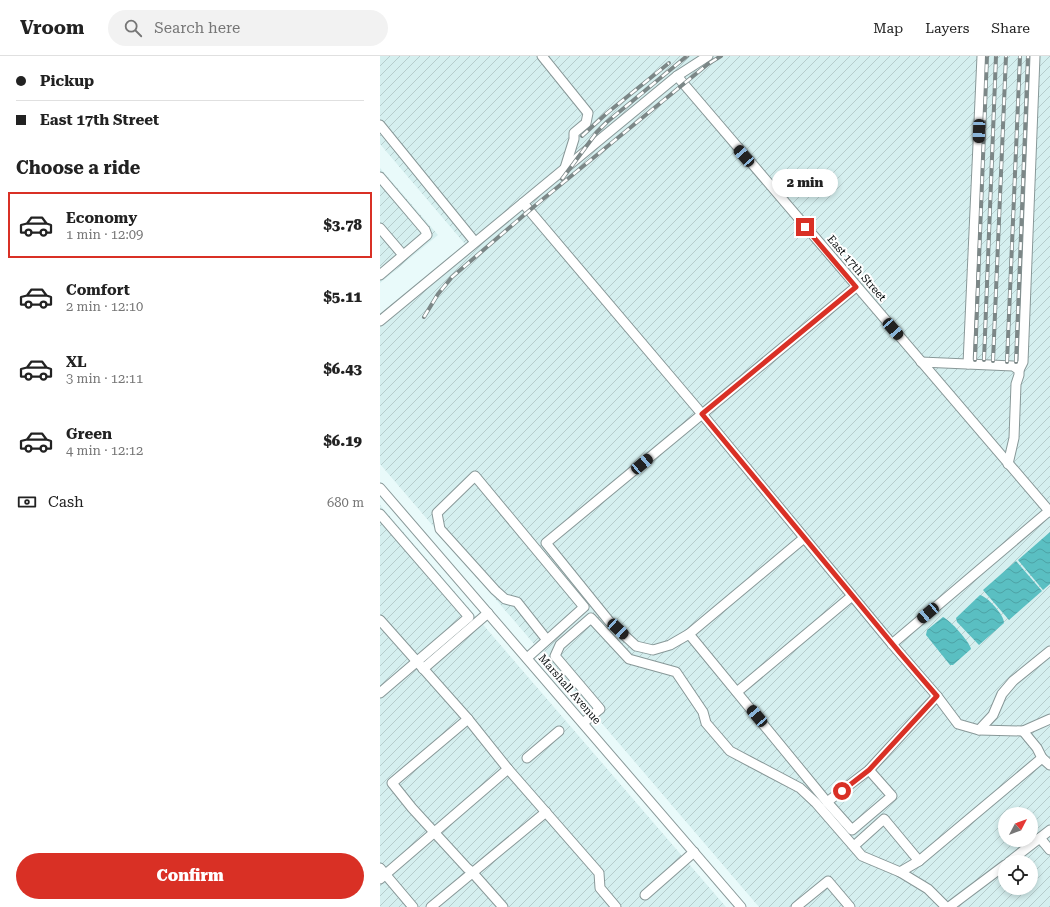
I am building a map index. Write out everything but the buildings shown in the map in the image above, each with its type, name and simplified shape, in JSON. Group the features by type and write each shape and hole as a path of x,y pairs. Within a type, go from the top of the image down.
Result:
{"street":[{"path":"542,56 588,113 586,123 574,133 574,140 565,168"},
{"path":"380,321 676,76 708,56"},
{"path":"968,364 982,56"},
{"path":"1008,464 1014,438 1016,384 1019,370 1023,362 1035,56"},
{"name":"East 17th Street","path":"676,76 1050,512"},
{"path":"380,125 475,242"},
{"path":"380,177 426,232 425,236 380,275"},
{"path":"523,203 702,414 852,596 937,696 958,724 979,730 1023,731 1050,719"},
{"path":"380,228 403,255"},
{"path":"804,538 689,634 670,645 653,650 636,646 609,621 546,543 856,287"},
{"path":"920,362 1013,366 1019,370"},
{"path":"547,640 517,602 505,599 495,590 440,529 437,513 475,476 584,607 591,618 629,659 676,672 703,712 706,723 730,751 800,788 862,856 900,872 928,888 948,907 998,870"},
{"name":"Marshall Avenue","path":"380,488 741,907"},
{"path":"892,644 1050,512"},
{"path":"380,514 469,617 380,693"},
{"path":"737,692 852,596"},
{"path":"527,658 584,607"},
{"path":"424,669 488,613"},
{"path":"583,723 600,709 556,656 560,645 591,618"},
{"path":"380,620 468,719 508,769 599,873 600,888 616,907"},
{"path":"689,634 827,802 852,830 892,796 869,770"},
{"path":"979,730 994,715 1002,694 1013,681 1050,651"},
{"path":"827,802 869,770 937,696"},
{"path":"468,719 392,783 434,833 503,907"},
{"path":"527,758 559,731"},
{"path":"1023,731 1037,748 1042,758 1050,765"},
{"path":"900,872 919,861 1042,758"},
{"path":"413,907 382,874 434,833 440,826 508,769"},
{"path":"431,907 546,812"},
{"path":"854,846 884,819 919,861"},
{"path":"1018,855 1050,830"},
{"path":"1040,838 1050,850"},
{"path":"645,895 694,852"},
{"path":"796,907 828,881 850,907"}],"shaded area":[{"path":"380,56 1050,56 1050,907 759,907 380,464 380,314 465,244 380,144"},
{"path":"380,168 438,235 380,283"},
{"path":"380,505 726,907 380,907"}],"water":[{"path":"1050,532 1050,584 1043,590 1018,560"},
{"path":"1016,561 1042,591 1009,620 983,590"},
{"path":"980,595 987,599 995,607 1004,623 979,645 957,622 956,618"},
{"path":"943,617 959,631 970,645 971,649 953,665 950,665 926,635 927,630"}],"railway":[{"path":"562,179 597,132 607,122 687,56"},
{"path":"424,317 438,294 452,277 537,204 708,64 721,56"},
{"path":"975,360 987,56"},
{"path":"984,360 996,56"},
{"path":"993,361 1006,56"},
{"path":"1007,362 1020,56"},
{"path":"1016,362 1028,56"},
{"path":"582,136 607,113 669,63"}],"route":[{"path":"805,227 856,287 702,414 937,696 869,770 842,791"}]}
